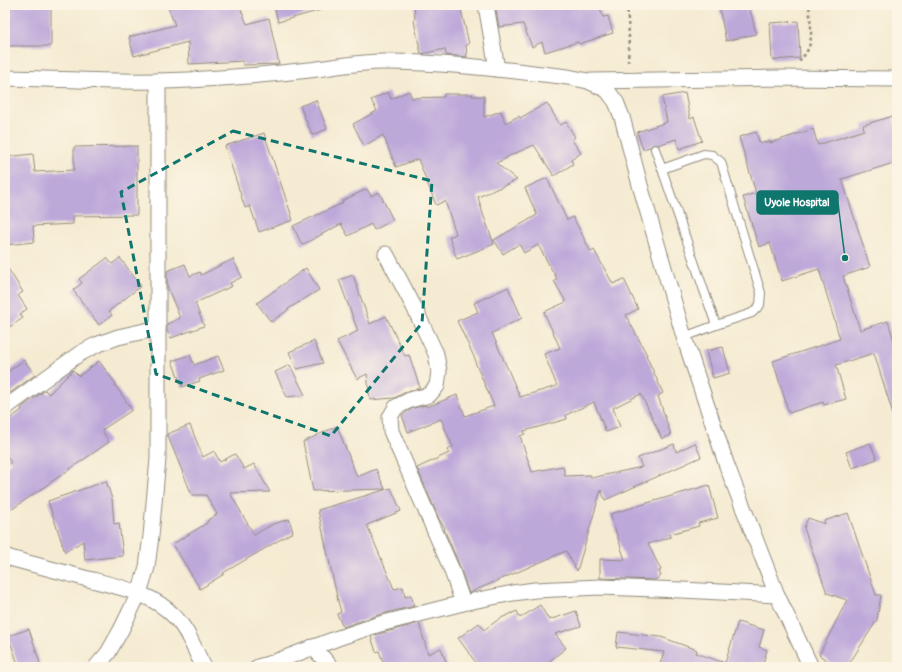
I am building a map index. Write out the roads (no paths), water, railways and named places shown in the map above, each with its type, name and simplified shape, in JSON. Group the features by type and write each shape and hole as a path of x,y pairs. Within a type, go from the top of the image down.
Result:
{"street":[{"path":"486,5 497,69"},
{"path":"5,78 158,82 256,75 384,62 430,63 497,69 568,77 588,81 779,78 897,79"},
{"path":"588,81 607,90 616,102 622,117 684,337 727,466 777,596 811,667"},
{"path":"96,667 108,653 121,630 138,593 147,567 150,544 158,459 158,82"},
{"path":"386,254 414,307 436,354 439,371 437,386 429,395 410,400 396,407 390,417 391,431 451,568 463,603"},
{"path":"5,408 79,354 96,345 118,337 158,328"},
{"path":"5,556 138,593 163,606 176,617 192,642 204,667"},
{"path":"258,667 380,624 463,603 513,593 535,590 600,587 777,596"},
{"path":"312,647 331,667"}],"lane":[{"path":"655,148 716,324"},
{"path":"662,169 704,154 712,155 721,162 761,293 760,305 752,313 716,324 684,337"}],"place":[{"name":"Uyole Hospital","path":"845,258"}]}
